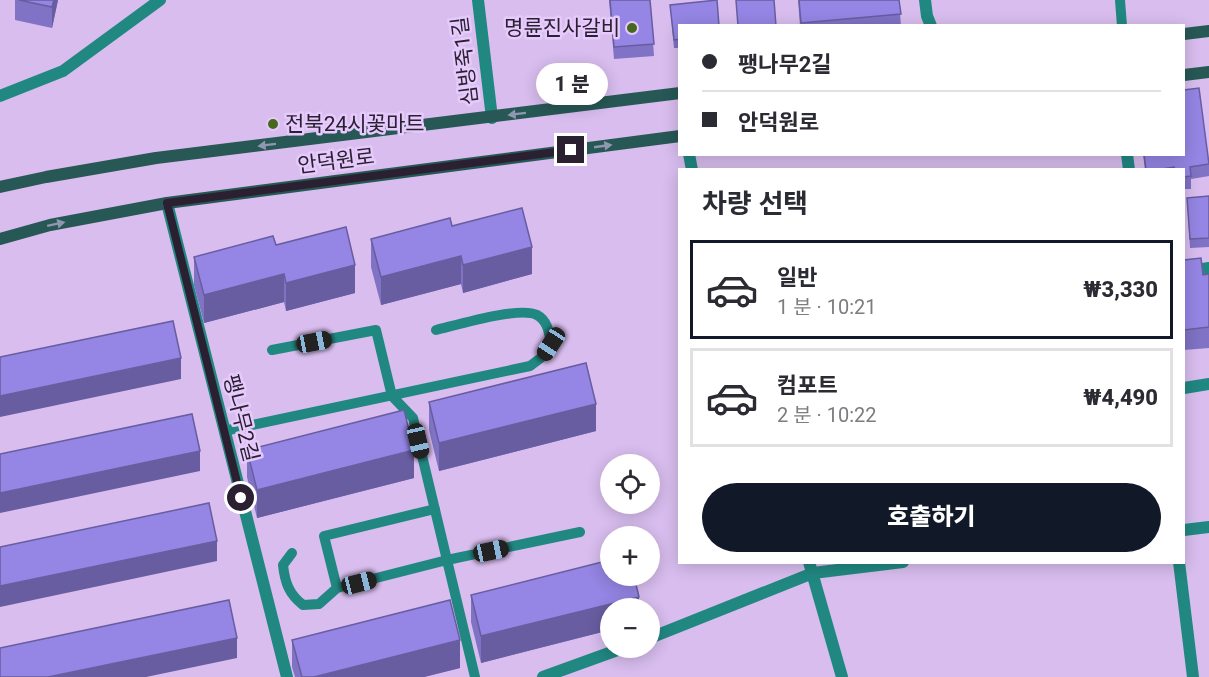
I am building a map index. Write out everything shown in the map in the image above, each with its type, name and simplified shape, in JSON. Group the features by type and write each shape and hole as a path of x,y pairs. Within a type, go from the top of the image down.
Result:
{"street":[{"path":"0,96 63,71 160,0"},
{"name":"심방죽1길","path":"478,0 492,118"},
{"path":"925,0 927,16 931,24"},
{"path":"1185,34 1209,31"},
{"path":"1185,75 1209,72"},
{"name":"안덕원로","path":"3,184 156,158 678,97"},
{"name":"안덕원로","path":"0,240 50,225 167,203 678,136"},
{"name":"팽나무2길","path":"167,203 287,677"},
{"path":"1185,272 1209,268"},
{"path":"1185,388 1209,384"},
{"path":"1185,530 1209,527"},
{"path":"660,634 811,568 872,564"},
{"path":"1179,564 1193,677"},
{"path":"811,568 842,677"},
{"path":"543,677 600,656"}],"lane":[{"path":"1120,0 1122,24"},
{"path":"224,431 530,366 542,357 551,344 547,325 537,315 516,312 436,330"},
{"path":"272,351 376,330 392,396 413,418 475,677"},
{"path":"337,588 324,536 435,509"},
{"path":"292,553 283,565 285,581 293,597 303,605 319,604 337,588 447,560 580,532"}],"building":[{"path":"19,0 54,0 52,7"},
{"name":"명륜진사갈비","path":"610,0 650,0 654,44 614,47"},
{"path":"717,0 719,24 678,24 678,39 674,40 670,5"},
{"path":"736,0 774,0 776,24 738,24"},
{"path":"799,0 899,0 901,14 801,23"},
{"path":"1199,88 1209,164 1190,167 1191,176 1185,177 1185,168 1146,168 1144,156 1185,156 1185,90"},
{"path":"1209,196 1209,238 1190,239 1187,198"},
{"path":"522,208 532,247 463,265 461,256 381,277 371,239 450,218 452,226"},
{"path":"346,227 355,265 286,283 284,274 204,295 194,257 273,236 276,245"},
{"path":"1201,258 1203,275 1209,274 1209,327 1185,330 1185,260"},
{"path":"173,321 181,358 0,396 0,357"},
{"path":"586,363 596,404 439,443 429,402"},
{"path":"404,410 414,450 257,490 247,450"},
{"path":"192,414 200,451 0,493 0,454"},
{"path":"209,503 217,541 0,586 0,547"},
{"path":"600,563 600,586 636,586 639,597 600,598 600,607 481,636 471,595"},
{"path":"229,600 237,638 48,677 0,677 0,648"},
{"path":"450,600 460,640 314,677 302,677 292,640"}],"place":[{"name":"명륜진사갈비","path":"632,28"},
{"name":"전북24시꽃마트","path":"273,124"}],"route":[{"path":"241,498 167,203 571,150"}]}
